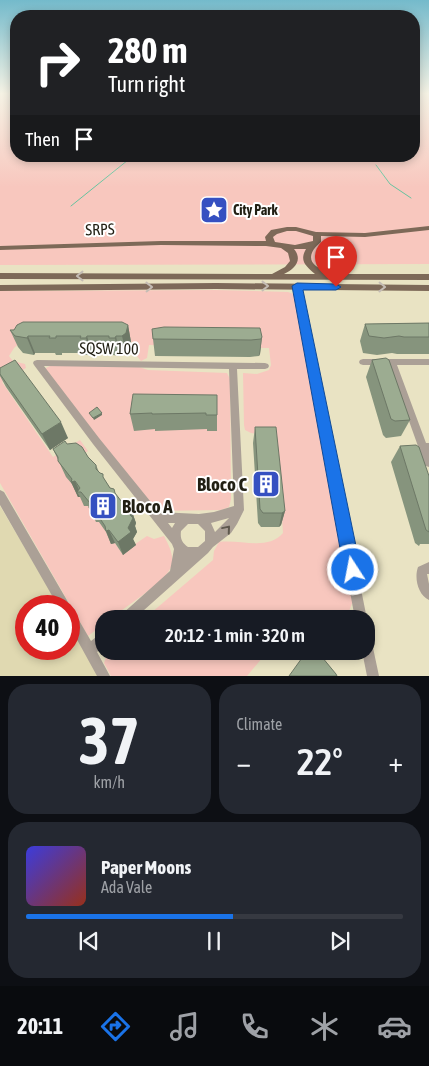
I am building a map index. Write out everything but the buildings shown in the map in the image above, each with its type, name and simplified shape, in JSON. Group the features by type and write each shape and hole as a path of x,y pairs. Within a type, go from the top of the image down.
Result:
{"main road":[{"name":"SRPS","path":"271,239 283,247 300,248 315,241 429,228"},
{"name":"SRPS","path":"0,248 271,239 286,229 306,230 315,241"},
{"path":"315,241 306,255 310,266 323,274 346,277"},
{"path":"259,276 275,274 293,266 294,256 292,252 283,247"},
{"path":"0,276 429,277"},
{"path":"100,288 129,276"},
{"path":"0,288 297,286 429,288"}],"street":[{"path":"297,286 359,610"},
{"path":"363,362 429,362"},
{"path":"392,362 426,447 429,463"},
{"name":"SQSW 100","path":"178,545 36,363 233,366"},
{"path":"135,610 205,547 223,535 234,522 239,510 233,366 265,366"},
{"path":"0,495 58,595"},
{"path":"156,517 195,519 214,517 239,510"},
{"path":"175,574 178,545 176,536 179,525 195,519 205,522 211,532 205,547 190,553 178,545"},
{"path":"429,568 422,571 422,577 429,594"},
{"path":"80,633 104,676"},
{"path":"90,650 95,646"},
{"path":"370,660 373,676"}],"shaded area":[{"name":"City Park","path":"0,125 10,125 10,162 420,162 420,125 429,125 429,264 0,265"},
{"path":"215,290 288,292 296,295 353,601 350,610 155,610 213,560 214,551 219,542 270,542 283,533 277,443 266,435 251,433 245,430 244,425 243,373 257,374 269,370 271,365 269,348 149,345 147,358 141,361 137,356 138,342 24,339 14,348 9,356 13,361 25,364 26,368 2,382 53,457 80,440 88,451 62,469 122,553 147,536 154,539 164,536 172,556 172,565 166,575 122,610 95,610 95,631 88,636 80,622 80,595 64,595 0,483 0,291"},
{"path":"52,365 139,367 148,370 227,373 230,379 231,499 229,507 221,510 157,511 152,508 45,370"},
{"path":"0,506 53,595 15,595 15,660 80,660 80,642 100,676 0,676"},
{"path":"105,660 260,660 247,676 111,676 104,663"}],"waterway":[{"path":"71,206 126,162"},
{"path":"376,165 390,184 411,198"}],"place":[{"name":"City Park","path":"214,210"},
{"name":"Bloco C","path":"266,484"},
{"name":"Bloco A","path":"103,506"}],"route":[{"path":"336,287 297,286 353,570"}]}
